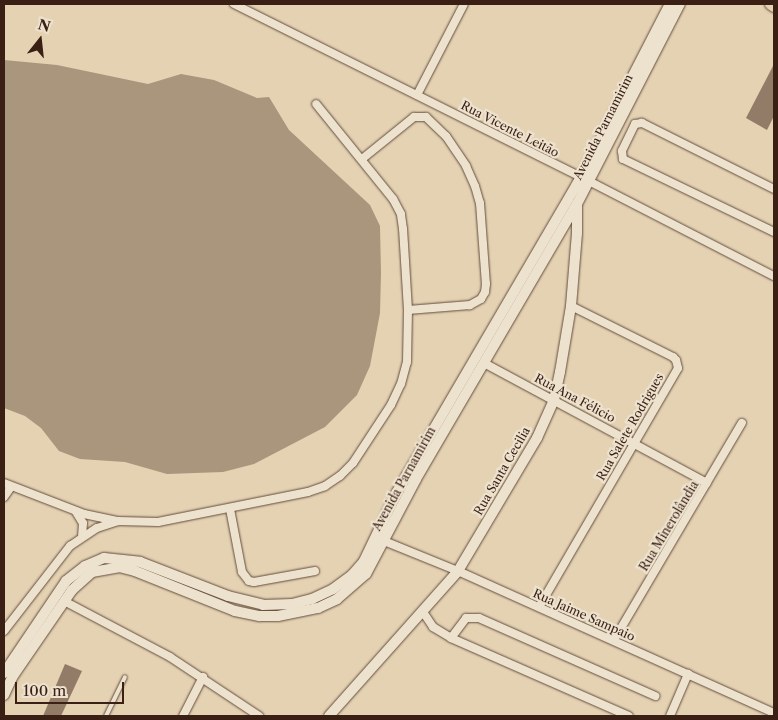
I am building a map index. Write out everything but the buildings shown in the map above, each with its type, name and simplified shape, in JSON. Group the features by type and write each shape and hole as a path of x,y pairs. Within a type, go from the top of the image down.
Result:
{"street":[{"name":"Rua Vicente Leitão","path":"234,4 417,95 582,181 774,276"},
{"path":"417,95 464,4"},
{"name":"Avenida Parnamirim","path":"4,673 81,580 92,572 106,568 119,567 246,602 279,606 317,597 352,575 364,561 397,492 582,181 618,126 670,4"},
{"name":"Avenida Parnamirim","path":"582,181 654,44 680,4"},
{"path":"4,497 7,485 76,512 118,521 158,522 308,492 332,481 354,463 391,405 401,384 407,362 408,310 400,214 394,198 316,104"},
{"path":"362,159 414,117 426,117 446,136 466,166 480,203 486,284 485,292 481,299 470,305 408,310"},
{"path":"774,188 642,123 635,124 622,151 623,159 774,232"},
{"path":"618,126 630,132"},
{"name":"Rua Santa Cecilia","path":"329,716 458,571 537,438 554,400 571,306 577,233 577,204 582,181"},
{"name":"Avenida Parnamirim","path":"4,695 31,641 66,581 93,562 104,558 129,559 184,584 236,611 259,616 296,614 337,599 351,588 366,574 416,478 577,204"},
{"name":"Rua Salete Rodrigues","path":"539,607 676,372 676,360 571,306"},
{"name":"Rua Ana Félicio","path":"484,362 707,483"},
{"name":"Rua Minerolândia","path":"614,640 742,423"},
{"path":"230,509 242,572 249,581 254,582 315,571"},
{"path":"76,512 83,523 82,536"},
{"path":"4,631 58,560 82,536 97,528 118,521"},
{"name":"Rua Jaime Sampaio","path":"384,541 458,571 774,713"},
{"path":"64,601 127,633 203,677 259,716"},
{"path":"423,612 433,627 451,638 629,716"},
{"path":"451,638 466,618 479,618 656,696"},
{"path":"670,716 688,674"},
{"path":"183,716 203,677"}],"lane":[{"path":"106,716 126,677"}],"shaded area":[{"path":"4,60 57,65 148,84 181,74 214,80 257,98 269,97 289,130 370,205 380,226 381,273 380,313 370,366 357,395 325,427 254,464 223,472 167,474 125,462 80,459 59,451 41,428 25,416 4,408"}]}
